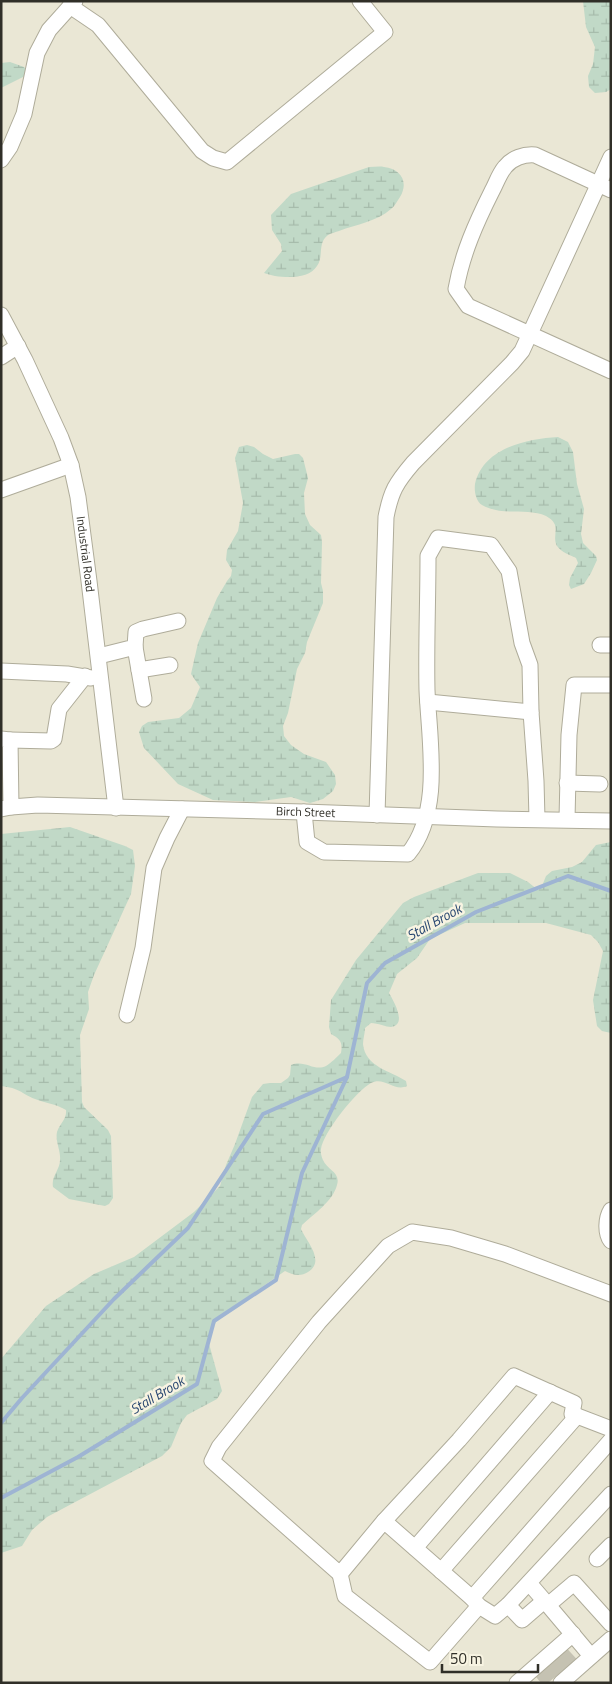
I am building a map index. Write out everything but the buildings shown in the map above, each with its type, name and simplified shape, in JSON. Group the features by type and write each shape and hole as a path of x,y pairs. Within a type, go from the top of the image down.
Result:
{"street":[{"path":"1,160 10,147 24,114 37,53 48,30 72,4 98,25 202,151 213,158 227,162 385,32 360,1"},
{"path":"604,187 535,155 526,154 515,159 504,168 476,222 459,270 456,289 468,306 611,370"},
{"path":"377,815 386,517 393,490 400,478 522,351 604,187 611,157"},
{"name":"Industrial Road","path":"1,315 62,438 78,497 99,656 116,808"},
{"path":"1,357 18,346"},
{"path":"1,490 70,465"},
{"path":"304,812 307,842 324,852 408,854 415,846 426,816 432,776 428,702 428,556 438,538 491,545 509,571 522,643 530,665 537,819"},
{"path":"144,698 135,647 136,632 178,621"},
{"path":"99,656 135,647"},
{"path":"139,670 170,665"},
{"path":"1,671 85,676 102,682"},
{"path":"6,808 6,740 51,741 54,738 59,709 85,676"},
{"path":"567,819 567,784 574,685 611,685"},
{"path":"428,702 531,712"},
{"path":"567,784 600,784"},
{"name":"Birch Street","path":"6,808 38,806 182,809 611,821"},
{"path":"127,1016 144,948 154,868 182,809"},
{"path":"611,1210 608,1214 607,1236 611,1241"},
{"path":"611,1294 504,1254 451,1238 412,1232 388,1246 319,1322 219,1447 212,1461 340,1574 345,1596 430,1662 475,1602 611,1440"},
{"path":"340,1574 384,1521 459,1440 514,1376 574,1403 572,1414 611,1429"},
{"path":"415,1548 550,1392"},
{"path":"441,1571 577,1416"},
{"path":"384,1521 475,1602 495,1616 529,1583 611,1494"},
{"path":"597,1559 611,1544"},
{"path":"529,1583 591,1656"},
{"path":"508,1605 522,1620 574,1583 611,1624"},
{"path":"540,1666 573,1634"},
{"path":"562,1678 611,1639"}],"green space":[{"path":"583,1 611,1 611,89 606,92 595,93 589,87 588,76 593,64 595,47 586,27"},
{"path":"10,62 24,67 28,71 27,75 1,88 1,63"},
{"path":"369,167 390,168 402,177 403,191 392,208 373,220 328,235 323,242 319,262 313,271 292,277 264,273 282,251 281,244 272,230 271,215 291,194"},
{"path":"558,437 568,442 573,452 577,484 584,509 581,534 583,543 596,556 597,560 584,584 571,589 569,585 570,578 578,563 576,558 563,552 557,546 555,527 551,519 539,513 490,509 480,503 475,490 475,484 480,472 496,454 520,443"},
{"path":"247,445 254,447 273,459 295,454 299,454 303,458 308,478 304,493 305,514 310,525 321,535 323,603 307,642 305,653 297,669 288,713 283,726 284,736 291,745 304,754 326,762 335,775 336,784 333,791 323,799 310,803 291,797 255,802 213,800 178,784 144,748 139,732 142,726 148,722 179,718 191,708 200,687 191,674 198,643 217,598 231,576 232,570 226,560 227,550 238,531 243,503 235,458 239,447"},
{"path":"70,827 133,850 135,866 131,894 88,992 89,1009 80,1035 82,1102 84,1107 108,1130 111,1136 113,1198 105,1206 69,1199 53,1187 53,1180 60,1160 57,1132 66,1110 35,1099 16,1089 1,1086 1,834"},
{"path":"611,842 611,1033 602,1031 597,1026 593,1000 603,951 591,935 546,923 465,923 430,939 417,958 397,974 389,993 398,1012 399,1017 396,1025 389,1027 371,1023 365,1028 363,1044 368,1058 406,1081 407,1086 398,1087 376,1081 365,1087 341,1113 323,1142 322,1158 335,1174 338,1181 332,1196 302,1225 301,1229 315,1257 313,1267 305,1274 299,1275 285,1271 220,1316 211,1330 208,1340 222,1391 217,1399 187,1415 181,1423 171,1447 162,1456 47,1517 32,1530 22,1546 1,1553 1,1359 46,1306 94,1274 134,1257 194,1212 220,1186 252,1097 263,1084 281,1083 290,1075 291,1065 301,1063 317,1068 322,1067 328,1065 341,1053 342,1046 340,1041 331,1034 329,1027 331,1000 356,960 403,903 478,873 510,873 528,882 538,890 546,876 552,871 572,867 582,862 596,845"}],"waterway":[{"name":"Stall Brook","path":"1,1498 78,1457 197,1384 214,1321 276,1280 302,1173 347,1077 367,983 385,963 476,912 568,876 611,891"},
{"name":"Stall Brook","path":"1,1423 114,1299 188,1228 263,1114 347,1077"}],"tunnel":[{"path":"561,1653 571,1664"},
{"path":"551,1661 561,1673"},
{"path":"540,1670 550,1682"}]}
